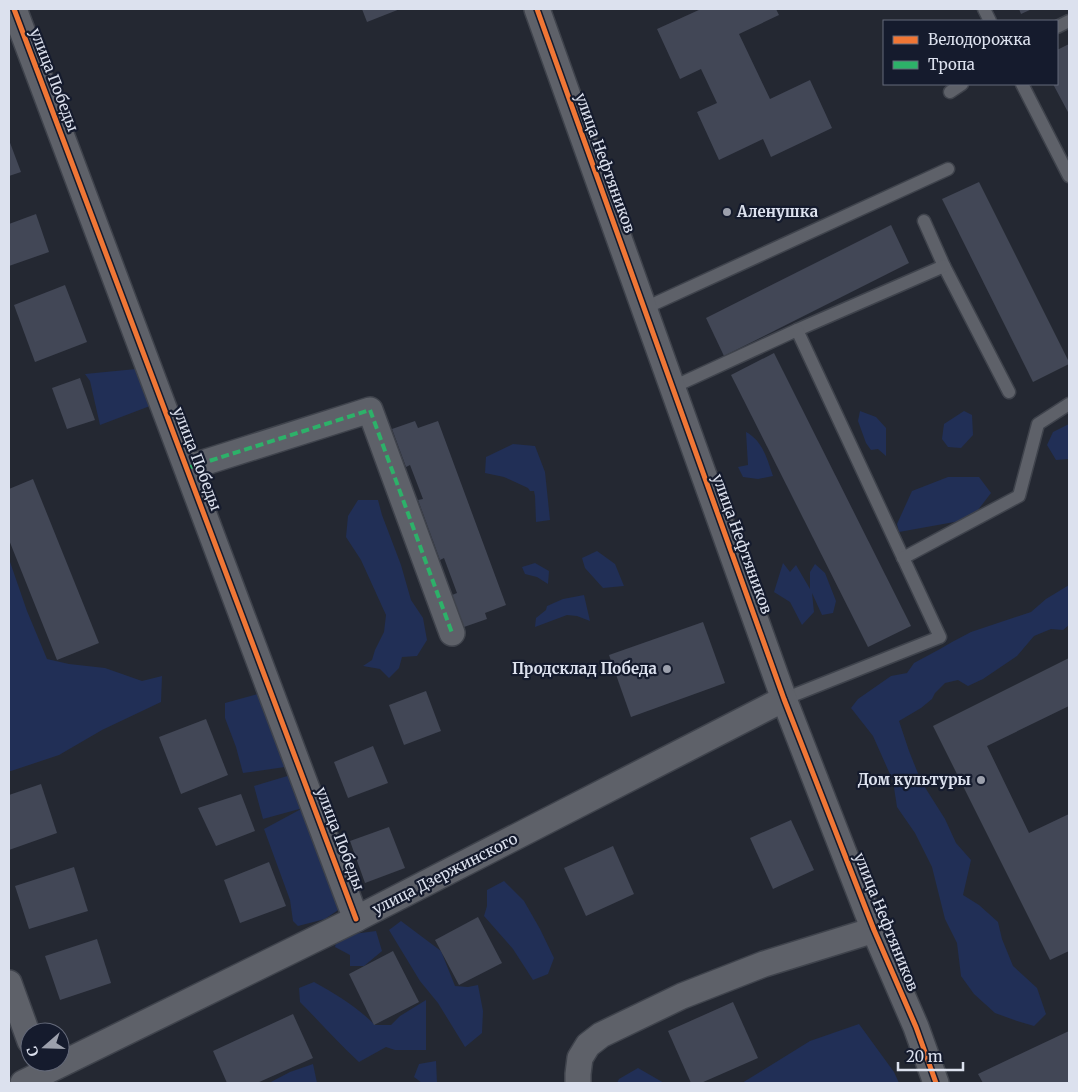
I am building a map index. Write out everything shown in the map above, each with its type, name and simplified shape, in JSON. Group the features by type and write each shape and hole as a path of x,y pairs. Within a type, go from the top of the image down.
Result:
{"street":[{"name":"улица Победы","path":"14,9 356,919"},
{"name":"улица Нефтяников","path":"537,9 784,699 874,930 916,1027 936,1083"},
{"path":"187,468 370,410 452,633"},
{"name":"улица Дзержинского","path":"34,1073 356,919 784,699"},
{"path":"578,1083 580,1058 588,1045 601,1034 682,996 764,964 874,930"},
{"path":"9,983 23,1022"}],"lane":[{"path":"950,92 960,85"},
{"path":"1023,85 1069,176"},
{"path":"644,308 948,169"},
{"path":"924,221 944,266 1009,392"},
{"path":"673,388 797,330 944,266"},
{"path":"784,699 940,637 797,330"},
{"path":"903,558 1019,496 1038,424 1069,404"}],"shaded area":[{"path":"136,369 150,406 100,425 90,381 85,374"},
{"path":"860,411 876,417 886,428 886,456 878,449 871,450 866,443 858,421"},
{"path":"964,411 972,415 973,435 961,448 948,447 942,439 944,424"},
{"path":"1069,424 1069,459 1056,460 1047,445 1053,432"},
{"path":"746,432 757,440 773,476 758,479 743,477 738,467 748,465"},
{"path":"513,444 535,446 545,472 550,520 536,522 534,491 530,491 528,488 504,477 485,473 486,457"},
{"path":"948,477 979,477 991,493 971,519 899,532 897,524 912,491"},
{"path":"358,500 378,500 411,600 423,618 427,640 417,656 402,657 399,668 389,678 380,669 363,666 372,660 384,632 386,615 361,560 346,537 348,516"},
{"path":"597,551 615,564 624,586 603,588 585,568 582,558"},
{"path":"9,559 27,611 47,659 69,664 105,668 142,681 162,676 161,702 102,730 59,755 11,771 9,771"},
{"path":"535,563 549,571 548,584 537,577 525,574 522,567"},
{"path":"783,563 790,572 796,565 810,589 810,572 815,564 825,573 836,601 833,613 822,615 812,593 814,612 802,625 790,602 774,592"},
{"path":"1069,585 1069,625 1063,630 1051,629 1034,636 1017,656 983,679 968,686 958,680 945,683 932,699 899,721 921,781 945,819 956,843 971,860 963,895 979,905 998,922 1002,939 1013,966 1037,988 1046,1014 1034,1026 995,1013 974,994 961,976 957,943 945,919 932,867 915,833 897,807 893,781 873,736 851,708 858,699 891,676 907,673 914,663 971,632 1031,612 1046,599"},
{"path":"584,595 590,621 577,616 567,615 535,627 536,618 546,610 547,606 563,599"},
{"path":"265,692 292,766 243,773 225,718 225,703"},
{"path":"294,774 344,906 325,919 298,926 293,921 290,900 264,829 303,808 263,819 254,786"},
{"path":"504,881 524,901 554,958 548,974 533,980 513,949 484,916 487,906 487,890"},
{"path":"401,921 441,951 455,986 468,987 478,985 483,1011 482,1033 465,1047 438,1003 420,981 389,930"},
{"path":"376,931 382,951 364,966 350,966 350,955 335,947 338,936"},
{"path":"314,982 346,1001 375,1025 391,1025 400,1016 426,1000 426,1050 395,1050 386,1047 359,1062 300,1002 299,988"},
{"path":"859,1024 894,1072 899,1083 742,1083 810,1041"},
{"path":"436,1061 437,1083 422,1083 414,1077 419,1064"},
{"path":"313,1064 317,1083 269,1083 290,1072"},
{"path":"638,1068 664,1083 617,1083 619,1079"}],"building":[{"path":"362,9 400,9 367,22"},
{"path":"701,9 776,9 779,15 739,34 770,99 810,80 832,128 771,157 763,139 719,160 697,112 717,103 701,69 680,79 657,29"},
{"path":"1019,9 1032,9 1021,14"},
{"path":"1069,44 1069,114 1054,85 1058,85 1058,50"},
{"path":"9,140 21,172 9,176"},
{"path":"979,182 1069,362 1069,364 1033,382 942,199"},
{"path":"36,214 49,252 9,266 9,224"},
{"path":"891,225 909,263 724,356 706,318"},
{"path":"65,285 87,342 35,362 14,305"},
{"path":"774,353 911,626 868,647 731,375"},
{"path":"80,378 95,420 67,429 52,388"},
{"path":"415,421 418,428 438,421 506,605 485,613 487,619 464,627 452,595 457,593 444,558 440,560 418,500 423,499 410,465 406,467 392,429"},
{"path":"33,479 99,643 57,660 9,540 9,489"},
{"name":"Продсклад Победа","path":"703,622 725,683 631,717 609,655"},
{"name":"Дом культуры","path":"1069,658 1069,706 987,746 1029,833 1069,814 1069,951 1050,960 933,726"},
{"path":"426,691 441,731 404,745 389,705"},
{"path":"206,719 228,775 181,794 159,737"},
{"path":"373,746 388,783 348,798 334,762"},
{"path":"41,784 57,833 9,850 9,795"},
{"path":"241,794 255,831 216,846 198,808"},
{"path":"791,820 814,870 773,889 750,838"},
{"path":"389,827 405,868 365,883 350,841"},
{"path":"613,846 634,894 586,916 564,868"},
{"path":"269,862 286,906 240,923 224,880"},
{"path":"74,867 88,911 29,929 15,886"},
{"path":"478,917 502,963 459,985 435,940"},
{"path":"97,939 111,983 60,1000 45,956"},
{"path":"393,951 419,1002 374,1025 349,974"},
{"path":"733,1002 758,1058 701,1083 691,1083 668,1031"},
{"path":"293,1014 313,1058 257,1083 227,1083 213,1051"},
{"path":"1069,1031 1069,1083 983,1083 978,1074"}],"marked path":[{"path":"187,468 370,410 452,633"}],"cycle path":[{"path":"14,9 356,919"},
{"path":"537,9 784,699 874,930 916,1027 936,1083"}],"place":[{"name":"Аленушка","path":"727,212"},
{"name":"Продсклад Победа","path":"667,669"},
{"name":"Дом культуры","path":"981,780"}]}
